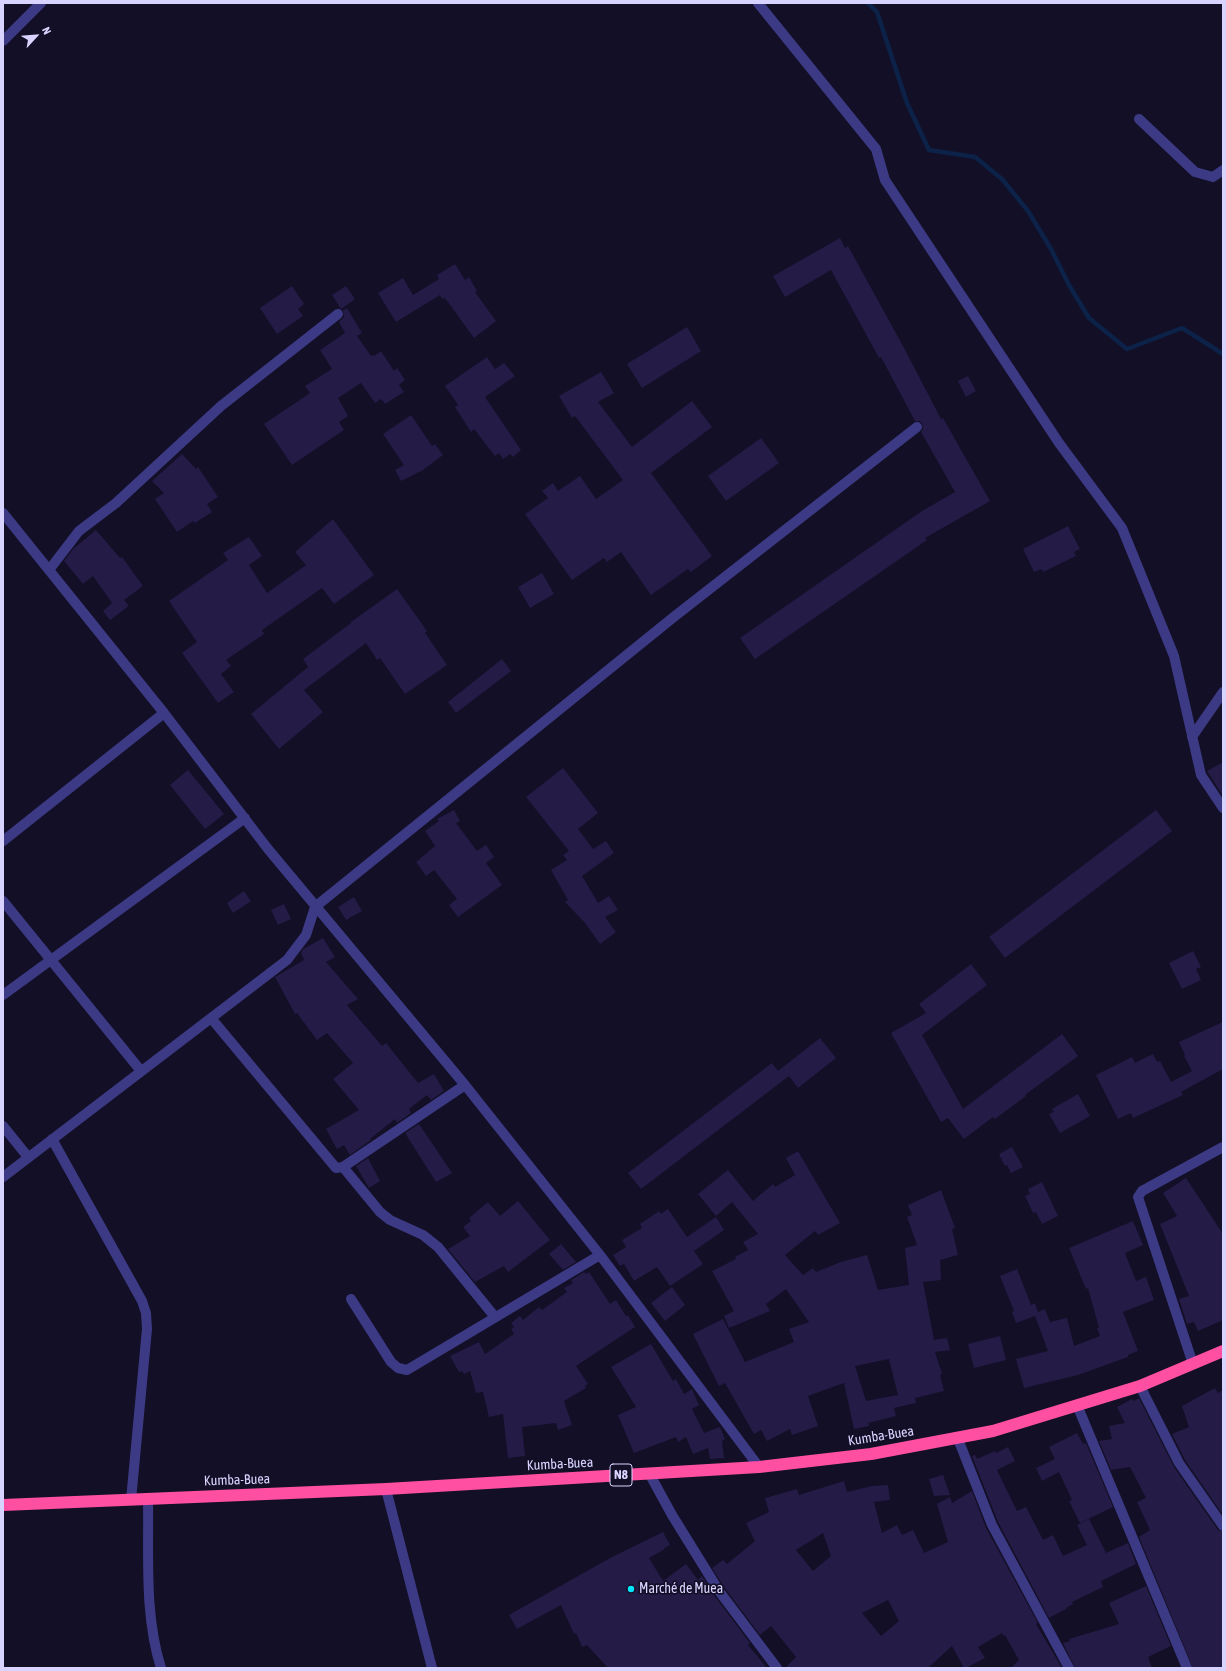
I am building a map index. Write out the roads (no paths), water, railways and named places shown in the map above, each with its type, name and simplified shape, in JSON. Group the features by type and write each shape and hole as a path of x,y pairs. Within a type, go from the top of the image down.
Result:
{"highway":[{"name":"Kumba-Buea","path":"3,1505 386,1489 759,1467 871,1454 993,1432 1140,1386 1223,1351"}],"street":[{"path":"3,41 41,3"},
{"path":"758,3 876,149 885,180 1059,443 1122,528 1171,646 1201,775 1223,808"},
{"path":"1139,119 1195,172 1213,177 1223,170"},
{"path":"49,570 79,531 116,503 221,406 338,314"},
{"path":"3,1177 287,960 306,935 315,907 675,616 917,427"},
{"path":"3,513 164,713 315,907 465,1085 600,1255 759,1467"},
{"path":"1192,737 1223,692"},
{"path":"3,841 164,713"},
{"path":"3,995 245,818"},
{"path":"3,901 141,1071"},
{"path":"211,1018 336,1168 343,1167 465,1085"},
{"path":"3,1126 28,1158"},
{"path":"52,1139 142,1301 146,1313 147,1329 130,1500"},
{"path":"1193,1364 1138,1197 1142,1191 1223,1147"},
{"path":"343,1167 380,1212 390,1220 423,1235 438,1247 495,1317"},
{"path":"351,1299 392,1362 398,1368 407,1370 600,1255"},
{"path":"1140,1386 1179,1463 1223,1526"},
{"path":"1077,1405 1187,1668"},
{"path":"958,1439 992,1525 1069,1668"},
{"path":"649,1473 672,1515 719,1591 777,1668"},
{"path":"386,1489 432,1668"},
{"path":"148,1499 149,1612 152,1634 161,1668"}],"waterway":[{"path":"868,3 877,12 907,103 929,150 975,157 1002,179 1028,211 1089,318 1127,349 1182,328 1223,354"}],"place":[{"name":"Marché de Muea","path":"631,1589"}]}
